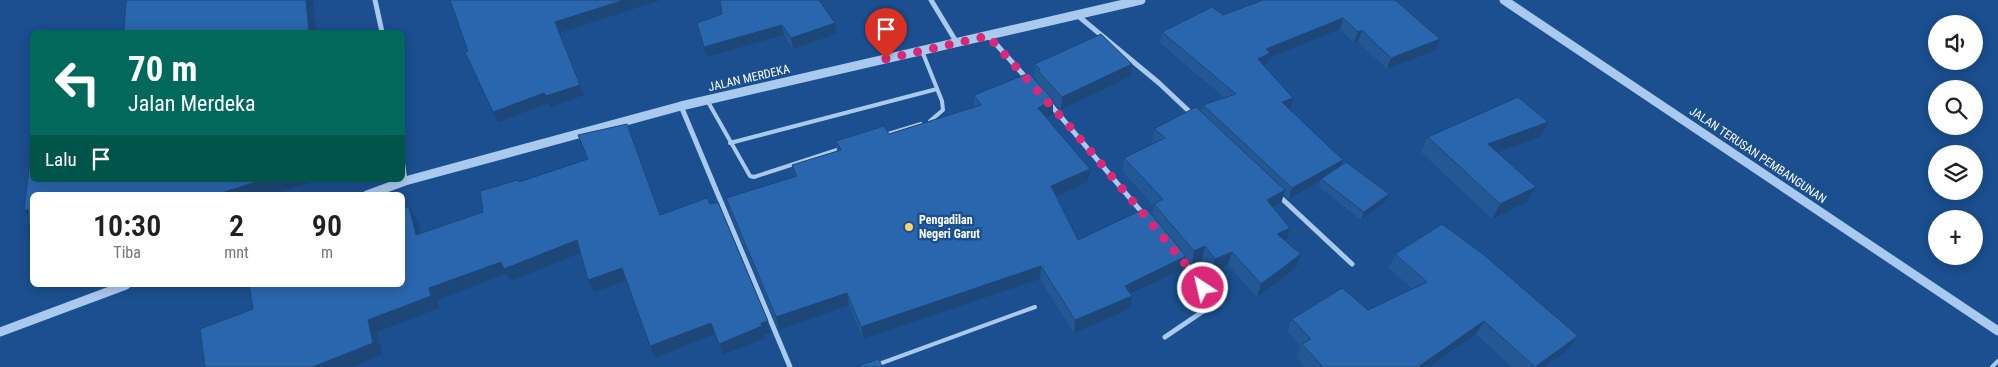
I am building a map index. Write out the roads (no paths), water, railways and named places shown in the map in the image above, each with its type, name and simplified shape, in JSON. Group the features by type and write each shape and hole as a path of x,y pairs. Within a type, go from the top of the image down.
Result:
{"street":[{"path":"375,0 382,30"},
{"path":"931,0 957,43"},
{"name":"JALAN MERDEKA","path":"405,181 681,106 1140,0"},
{"name":"JALAN TERUSAN PEMBANGUNAN","path":"1504,0 1998,331"},
{"path":"1076,15 1159,83 1195,116"},
{"path":"988,36 1033,85"},
{"path":"1046,99 1147,218"},
{"path":"681,106 790,367"},
{"name":"JALAN MERDEKA","path":"374,192 402,182"},
{"path":"1274,190 1352,264"},
{"path":"1165,337 1205,310 1209,298 1198,279 1179,256"},
{"path":"0,332 121,287"}],"lane":[{"path":"877,138 933,120 943,110 942,101 922,51"},
{"path":"730,143 937,89"},
{"path":"707,100 748,175 754,177 848,146"},
{"path":"871,367 1035,307"},
{"path":"1992,367 1998,360"}],"place":[{"name":"Pengadilan Negeri Garut","path":"909,227"}]}
